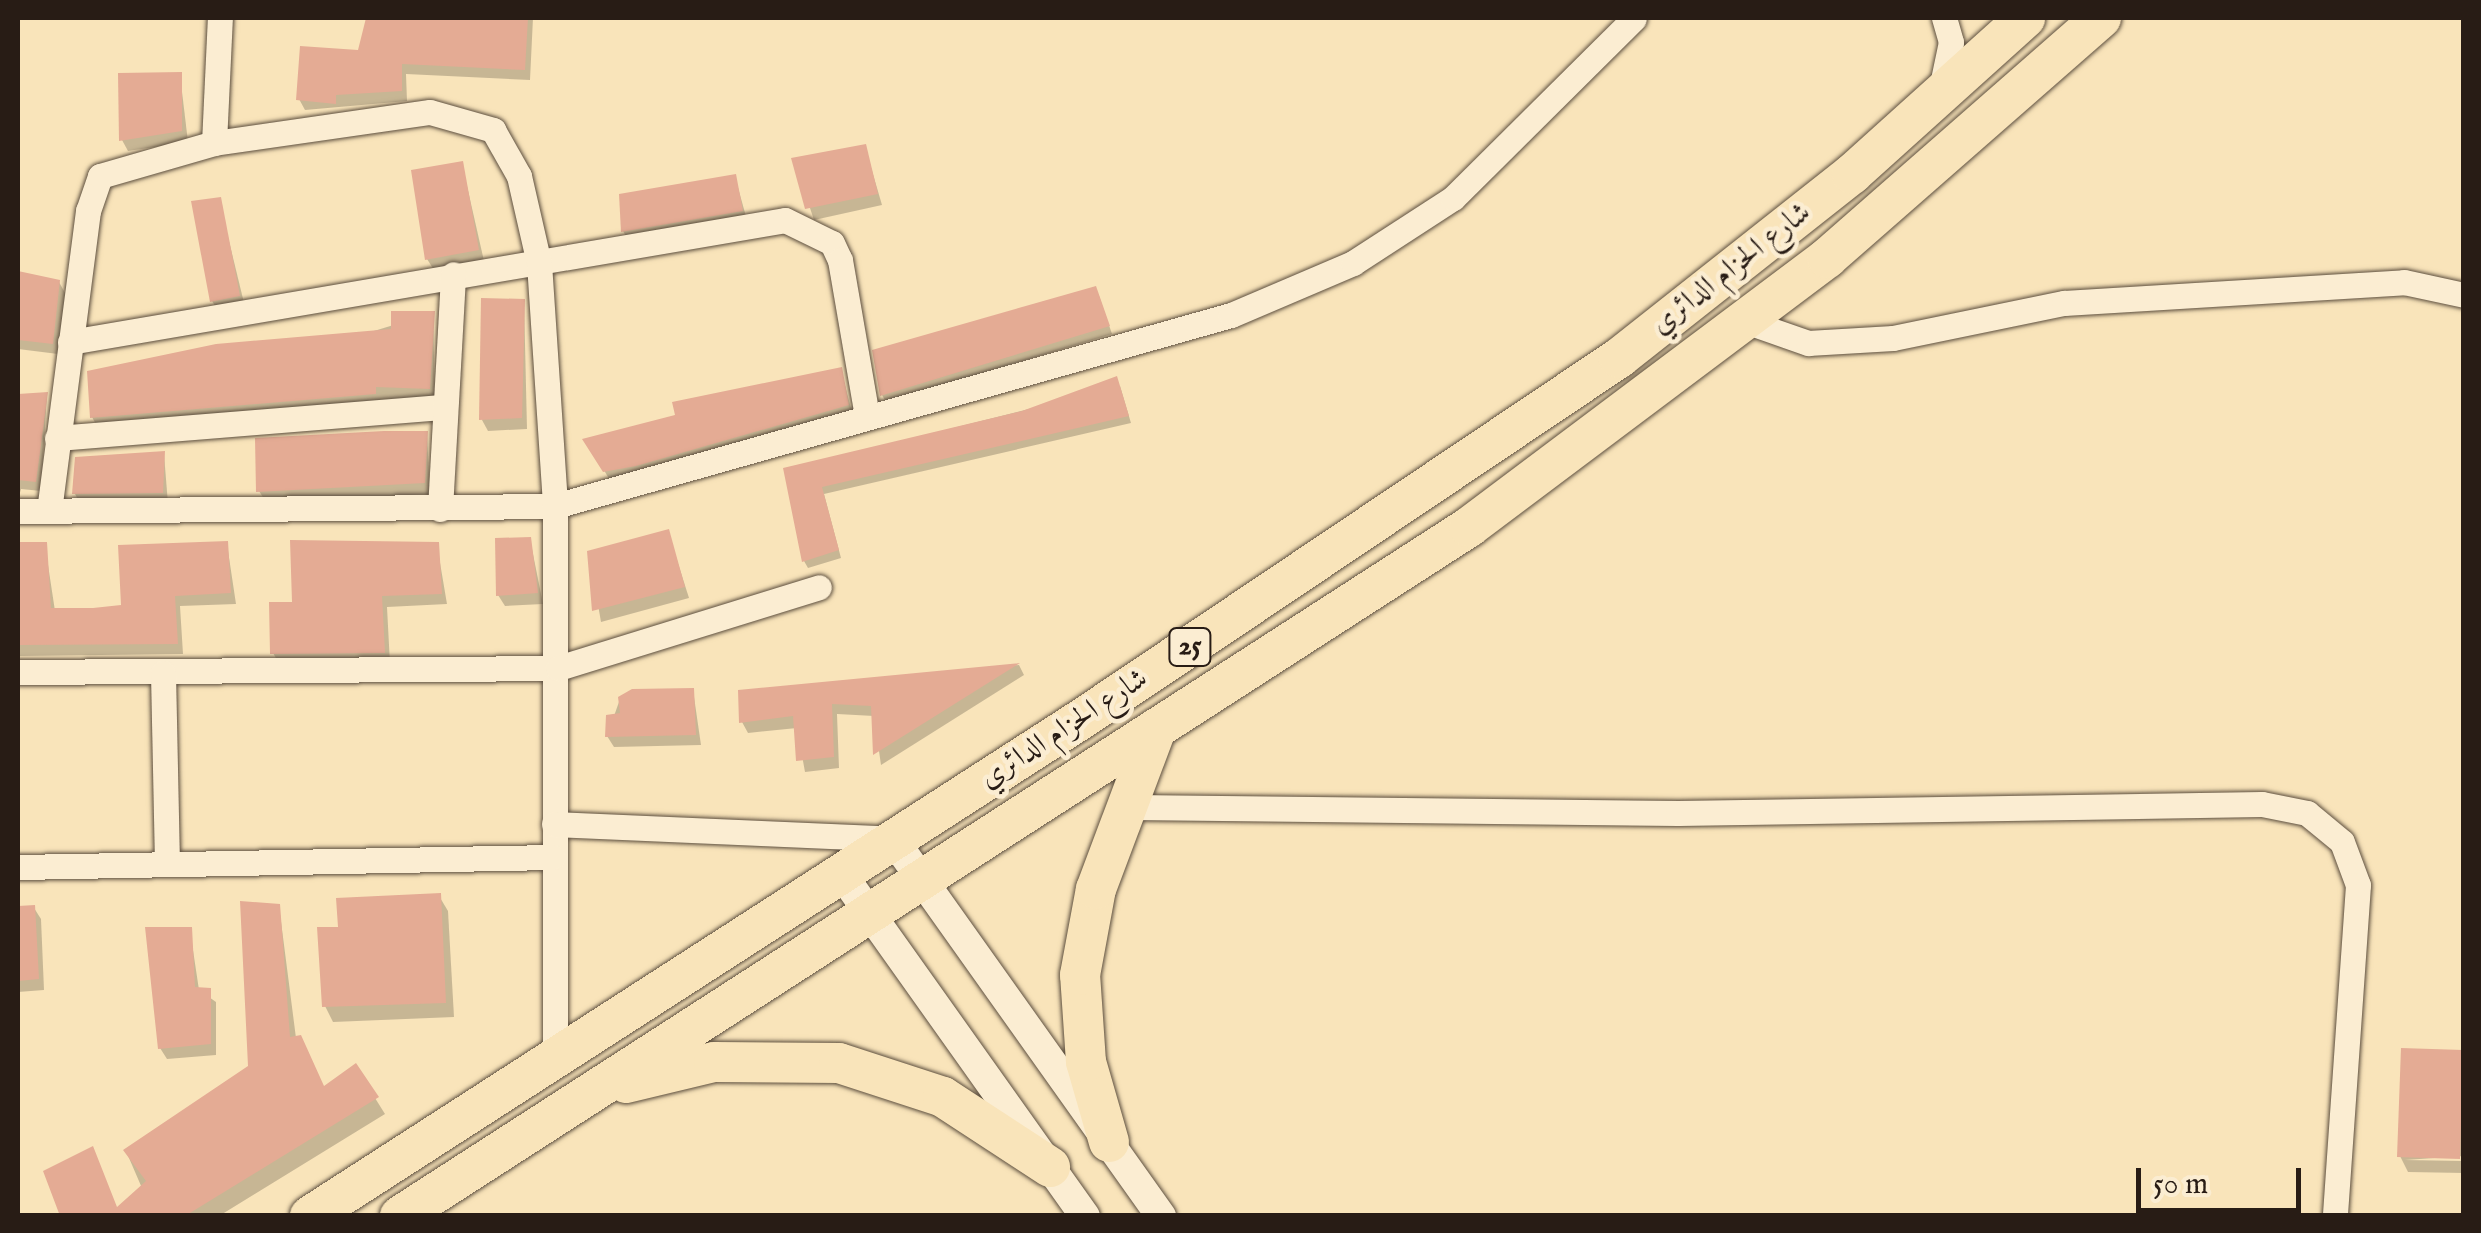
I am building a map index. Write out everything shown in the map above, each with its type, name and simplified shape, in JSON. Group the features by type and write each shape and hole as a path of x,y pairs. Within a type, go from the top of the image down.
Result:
{"main road":[{"name":"شارع الحزام الدائري","path":"310,1216 893,839 1619,358 1940,94 2026,18"},
{"name":"شارع الحزام الدائري","path":"400,1216 1469,528 1748,322 1974,136 2101,18"},
{"path":"1109,1142 1086,1062 1080,975 1096,888 1131,807 1156,729"},
{"path":"580,1099 714,1062 839,1062 943,1097 1050,1167"}],"street":[{"path":"214,144 220,18"},
{"path":"18,512 555,506 866,411 1231,315 1354,263 1453,198 1634,18"},
{"path":"1940,94 1950,42 1944,18"},
{"path":"50,511 70,342 100,176 214,144 430,112 466,115 493,130 519,176 539,262 555,506 555,1059"},
{"path":"70,342 768,220 814,230 840,260 866,411"},
{"path":"440,509 453,274"},
{"path":"1748,322 1808,343 1893,338 2064,303 2404,282 2464,295"},
{"path":"57,438 446,406"},
{"path":"18,672 558,668 819,588"},
{"path":"162,673 166,862"},
{"path":"1131,807 1678,813 2262,804 2307,813 2342,842 2358,884 2334,1216"},
{"path":"554,824 893,839 1161,1216"},
{"path":"18,868 166,862 554,858"},
{"path":"841,873 1085,1216"}],"building":[{"path":"366,18 528,18 525,70 402,64 402,91 336,95 336,104 296,100 300,46 358,50"},
{"path":"182,72 182,131 119,141 118,73"},
{"path":"866,144 878,194 805,209 791,158"},
{"path":"463,161 479,250 425,260 411,170"},
{"path":"736,174 743,211 621,232 619,194"},
{"path":"221,197 240,296 210,302 191,201"},
{"path":"18,271 60,280 53,344 18,340"},
{"path":"1096,286 1110,326 880,396 872,350"},
{"path":"481,298 525,299 522,418 479,420"},
{"path":"391,311 435,311 430,389 376,387 376,394 90,418 87,371 216,344 391,329"},
{"path":"842,367 849,405 636,466 603,472 582,439 675,415 672,402"},
{"path":"1117,376 1129,416 822,487 839,550 802,562 783,468 1022,411"},
{"path":"48,392 36,482 18,480 18,394"},
{"path":"428,431 425,483 256,492 255,438"},
{"path":"165,451 163,493 72,494 75,457"},
{"path":"669,529 685,587 592,611 587,551"},
{"path":"531,537 538,593 496,596 495,538"},
{"path":"290,540 439,542 442,594 382,596 385,653 270,654 269,602 292,602"},
{"path":"228,541 231,593 175,596 178,644 18,645 18,542 47,542 51,608 93,608 121,605 118,545"},
{"path":"1020,663 873,755 871,706 832,704 834,757 796,761 793,716 739,723 738,690"},
{"path":"694,688 696,735 605,737 606,715 620,713 618,697 632,689"},
{"path":"441,893 446,1003 322,1007 317,927 338,927 336,898"},
{"path":"240,901 280,904 290,1037 301,1035 324,1086 356,1063 379,1097 185,1216 60,1216 43,1171 93,1146 117,1207 146,1181 123,1150 248,1066"},
{"path":"35,905 39,979 18,981 18,906"},
{"path":"145,927 192,927 195,987 211,988 211,1044 158,1049"},
{"path":"2401,1048 2463,1050 2460,1159 2397,1157"}]}
